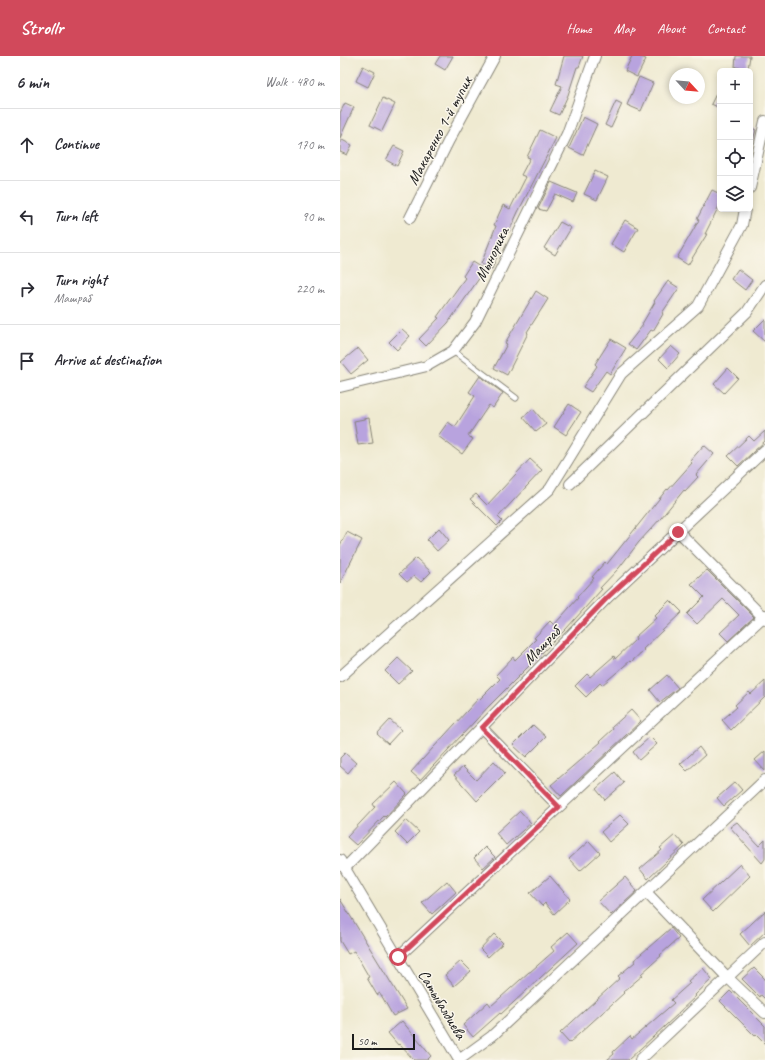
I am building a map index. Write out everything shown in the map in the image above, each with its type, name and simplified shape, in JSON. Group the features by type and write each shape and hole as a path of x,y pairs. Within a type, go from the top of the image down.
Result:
{"street":[{"name":"Макаренко 1-й тупик","path":"410,218 449,140 495,56"},
{"name":"Мынорика","path":"340,387 427,366 453,351 475,322 567,134 595,56"},
{"path":"753,176 765,121"},
{"path":"340,677 550,489 621,374 698,306 742,225 744,212"},
{"path":"570,484 747,312 765,285"},
{"name":"Машраб","path":"342,864 482,728 608,597 765,450"},
{"path":"398,957 764,617 678,532"},
{"path":"482,728 559,807"},
{"path":"459,1060 492,1036 765,780"},
{"name":"Сатыбалдиева","path":"342,864 459,1060"},
{"path":"646,892 727,978 765,1013"},
{"path":"642,1059 765,942"}],"lane":[{"path":"453,351 516,398"}],"building":[{"path":"440,56 453,56 445,70 435,64"},
{"path":"564,56 583,56 579,67 577,67 568,95 559,115 550,111 562,86 556,84"},
{"path":"632,56 638,56 646,59 637,77 625,71"},
{"path":"736,56 750,56 748,68 735,67"},
{"path":"363,66 375,72 368,87 356,81"},
{"path":"639,77 653,83 641,111 627,105"},
{"path":"717,92 717,107 711,104"},
{"path":"383,98 395,104 382,131 370,125"},
{"path":"616,101 622,104 611,128 605,125"},
{"path":"345,103 354,107 340,138 340,113"},
{"path":"583,117 597,124 583,155 569,148"},
{"path":"753,128 756,130 753,140"},
{"path":"540,130 556,138 509,232 507,231 492,269 481,264 496,226 494,225 503,205 510,209 526,177 521,175 530,158 527,157"},
{"path":"340,139 352,145 347,155 340,152"},
{"path":"394,146 404,151 397,166 386,160"},
{"path":"595,171 608,177 597,200 584,194"},
{"path":"551,182 577,193 573,202 555,194 546,211 538,209"},
{"path":"712,190 717,192 717,210 705,234 707,234 688,265 677,258 699,220 697,219"},
{"path":"625,220 638,228 624,252 611,244"},
{"path":"560,222 571,228 555,255 544,248"},
{"path":"472,262 485,270 448,323 426,346 419,339 439,318 437,317 465,278 463,276"},
{"path":"738,269 752,280 745,290 731,279"},
{"path":"668,281 679,288 662,313 663,314 653,331 651,330 636,350 628,344 643,325 642,324 655,302 654,301"},
{"path":"536,291 548,299 527,332 528,333 507,375 494,368 507,344 505,343"},
{"path":"765,319 765,342 753,331"},
{"path":"402,329 410,336 397,350 389,342"},
{"path":"611,339 626,348 610,374 606,371 591,392 583,387 597,366 595,364"},
{"path":"671,346 680,354 668,368 659,359"},
{"path":"358,348 368,360 351,374 341,362"},
{"path":"728,368 738,378 724,393 714,384"},
{"path":"480,376 503,393 493,408 489,405 468,436 473,439 462,454 438,436 448,422 455,427 475,396 469,392"},
{"path":"569,404 581,412 566,435 554,427"},
{"path":"533,409 546,424 536,432 523,417"},
{"path":"369,418 373,443 358,445 354,421"},
{"path":"765,431 765,441 738,466 728,456 749,436 754,441"},
{"path":"704,445 714,454 696,475 698,477 685,491 684,490 639,542 619,568 600,588 602,589 566,629 489,706 420,780 411,772 478,699 479,700 500,679 496,675 513,657 515,660 536,639 534,638 550,621 554,625 594,578 592,577 605,562 607,564 667,489 668,490 692,463 690,461"},
{"path":"530,459 542,470 498,517 502,521 497,526 470,499 476,494 487,505"},
{"path":"439,528 449,540 437,551 427,540"},
{"path":"347,532 362,540 340,583 340,545"},
{"path":"416,558 431,572 421,582 414,576 407,582 399,574"},
{"path":"707,570 754,617 728,641 720,633 739,615 723,599 697,624 687,614 704,597 691,584"},
{"path":"670,600 682,612 631,662 630,661 602,685 600,683 586,697 575,686 587,674 590,677 614,656 615,659 636,639 635,637 656,618 654,616"},
{"path":"398,658 412,671 398,684 385,671"},
{"path":"667,675 678,688 660,702 650,690"},
{"path":"765,681 765,697 731,730 722,720 737,707 735,705 749,692 751,694"},
{"path":"631,710 641,721 561,796 551,785 601,742 600,741 613,729 612,727"},
{"path":"390,720 401,730 388,744 377,734"},
{"path":"533,725 546,737 526,757 513,745"},
{"path":"650,737 657,744 639,760 633,752"},
{"path":"699,747 705,755 687,771 680,764"},
{"path":"765,751 765,771 755,760"},
{"path":"345,753 356,763 348,773 340,766 340,758"},
{"path":"494,761 505,773 477,801 454,775 463,767 476,780"},
{"path":"615,772 624,783 605,800 596,789"},
{"path":"396,782 407,794 356,845 347,837 375,807 373,804"},
{"path":"735,782 742,790 724,806 717,798"},
{"path":"520,811 531,823 506,845 496,833"},
{"path":"620,815 629,824 609,842 601,832"},
{"path":"406,820 419,832 407,844 395,832"},
{"path":"737,822 759,846 765,840 765,859 762,863 730,827"},
{"path":"675,835 684,845 648,879 640,869 662,850 660,848"},
{"path":"589,841 600,853 580,871 569,859"},
{"path":"485,847 495,857 483,868 474,858"},
{"path":"740,864 750,876 713,912 702,900"},
{"path":"550,876 570,899 554,914 545,903 542,906 530,893"},
{"path":"625,877 637,891 611,915 598,901"},
{"path":"447,881 456,892 432,914 422,903"},
{"path":"340,899 407,1009 393,1016 380,993 377,995 367,978 369,977 354,951 348,954 340,941"},
{"path":"765,911 765,932 750,946 740,934"},
{"path":"671,928 679,938 641,974 643,975 569,1043 560,1033 620,978 618,976 635,962 634,960"},
{"path":"568,932 578,943 501,1014 500,1013 473,1037 463,1025 488,1002 491,1006 554,951 551,947"},
{"path":"494,934 503,943 488,957 480,949"},
{"path":"461,961 471,971 454,986 445,975"},
{"path":"703,968 712,979 678,1014 628,1060 607,1060 614,1054 613,1052 630,1036 632,1039 674,1003 671,1000 690,983 688,981"},
{"path":"754,968 765,979 765,999 761,995 760,997 742,979"},
{"path":"730,991 765,1026 765,1044 720,1001"},
{"path":"402,1021 431,1056 427,1060 414,1060 388,1033"}],"route":[{"path":"398,957 559,807 482,728 608,597 678,532"}]}
